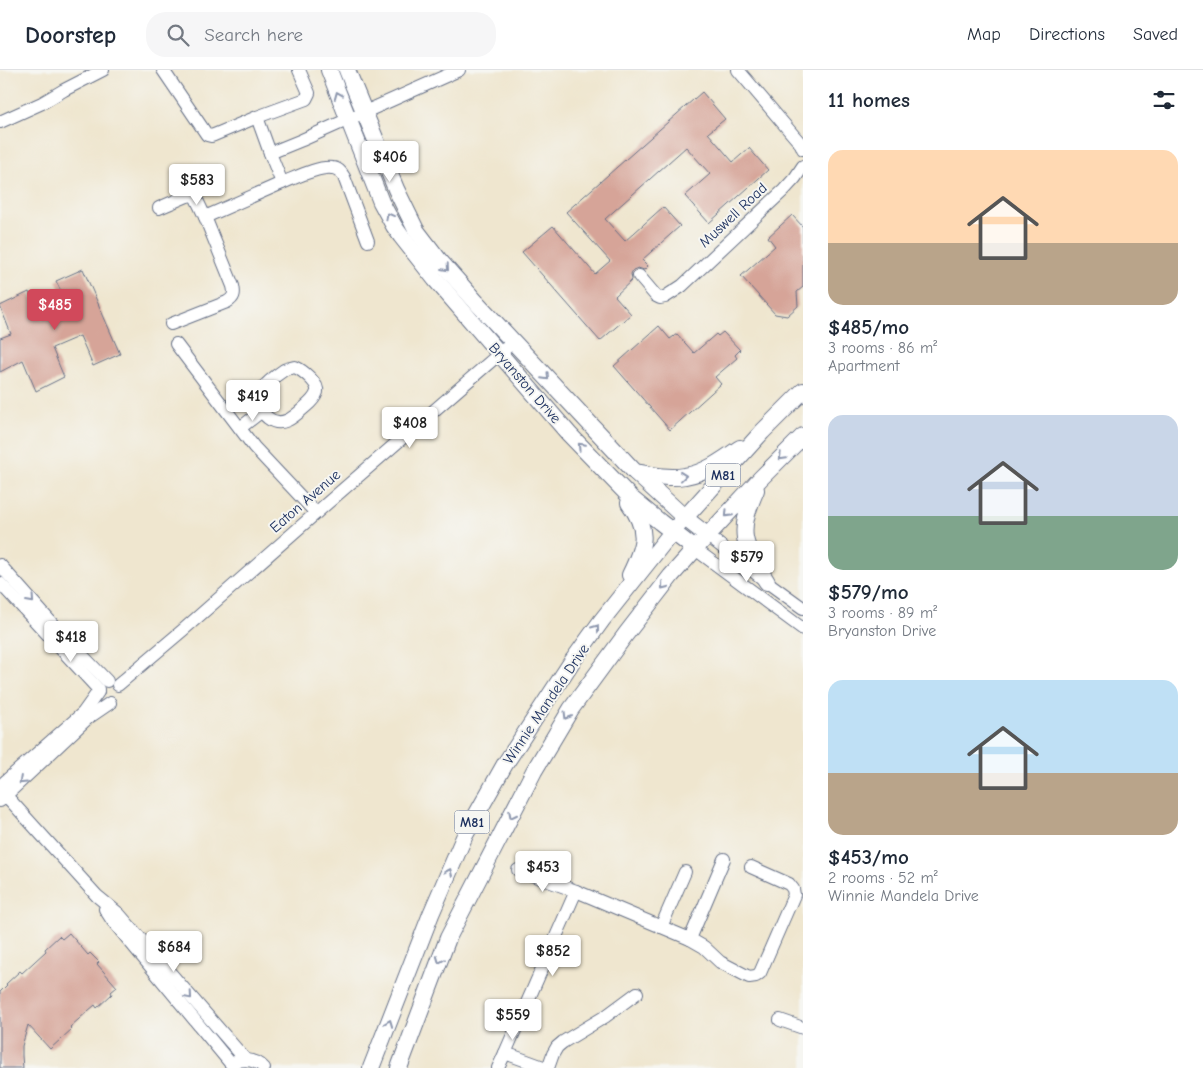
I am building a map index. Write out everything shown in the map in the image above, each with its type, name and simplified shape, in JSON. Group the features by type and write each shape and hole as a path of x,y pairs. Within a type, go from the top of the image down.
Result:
{"main road":[{"name":"Bryanston Drive","path":"328,70 381,202 394,226 429,271 570,434 632,499 695,549"},
{"name":"Bryanston Drive","path":"347,70 396,190 416,230 439,260 635,472 685,518 708,536"},
{"name":"Winnie Mandela Drive","path":"371,1068 431,914 465,835 505,764 571,663 672,532 762,432 803,391"},
{"path":"635,472 669,477 692,475 717,463 762,432"},
{"name":"Winnie Mandela Drive","path":"399,1068 448,938 534,771 576,702 631,627 695,549 803,436"},
{"path":"760,479 748,507 744,536 746,547 767,582"},
{"path":"615,481 639,519 644,535 633,570 618,600"}],"street":[{"path":"0,122 103,70"},
{"path":"163,70 207,135 211,136 301,102 308,96 308,89 299,70"},
{"path":"270,153 459,70"},
{"path":"738,70 801,144 803,149"},
{"path":"257,118 282,183"},
{"name":"Muswell Road","path":"639,276 656,296 660,298 665,297 682,286 784,190 803,166"},
{"path":"205,217 282,183 324,168 332,168 338,169 344,177 368,241"},
{"path":"159,208 187,196 192,195 196,198 233,286 234,296 227,302 171,324"},
{"name":"Eaton Avenue","path":"2,793 82,713 105,687 183,630 513,342"},
{"path":"176,344 254,447 316,512"},
{"path":"299,368 313,380 317,388 313,399 289,420 274,421 262,411 258,399 259,393 285,369 299,368"},
{"path":"240,428 262,411"},
{"name":"Bryanston Drive","path":"708,536 803,608"},
{"name":"Bryanston Drive","path":"695,549 803,629"},
{"path":"0,565 56,627 105,687"},
{"path":"0,583 105,687 120,689 120,694 115,702 110,703 88,718 2,793 97,896 119,914 245,1059"},
{"path":"105,687 99,696 101,700 110,703"},
{"path":"690,940 724,859"},
{"path":"518,870 576,891 690,940 704,947 720,962 749,977 760,973 794,895 793,889 789,884 751,867"},
{"path":"661,927 685,872"},
{"path":"498,1068 576,891"},
{"path":"97,896 112,920 229,1066 245,1059 254,1061 264,1068"},
{"path":"505,1052 547,1068 557,1047 606,1016 637,993"},
{"path":"780,1020 803,1028"}],"building":[{"path":"702,92 725,119 708,133 733,162 749,148 768,170 709,223 685,196 710,174 686,147 605,219 625,241 663,207 680,226 642,260 648,266 644,270 638,268 633,270 631,274 632,280 615,296 631,314 600,341 522,252 553,226 595,274 610,261 566,212"},
{"path":"792,215 803,227 803,287 797,292 798,306 787,316 775,314 741,276 775,246 768,237"},
{"path":"83,269 120,354 93,366 80,336 52,348 64,377 36,391 23,360 0,372 0,338 11,334 0,306 29,292 42,319 69,308 56,281"},
{"path":"659,326 670,339 677,334 694,353 716,334 718,336 723,332 740,350 735,355 737,358 715,377 721,384 670,430 614,366"},
{"path":"69,933 88,955 90,953 99,962 97,964 117,987 97,1008 95,1005 70,1027 72,1029 50,1049 28,1025 22,1046 23,1068 0,1068 0,992 20,971 22,973 46,951 45,949 59,936 62,939"}]}
